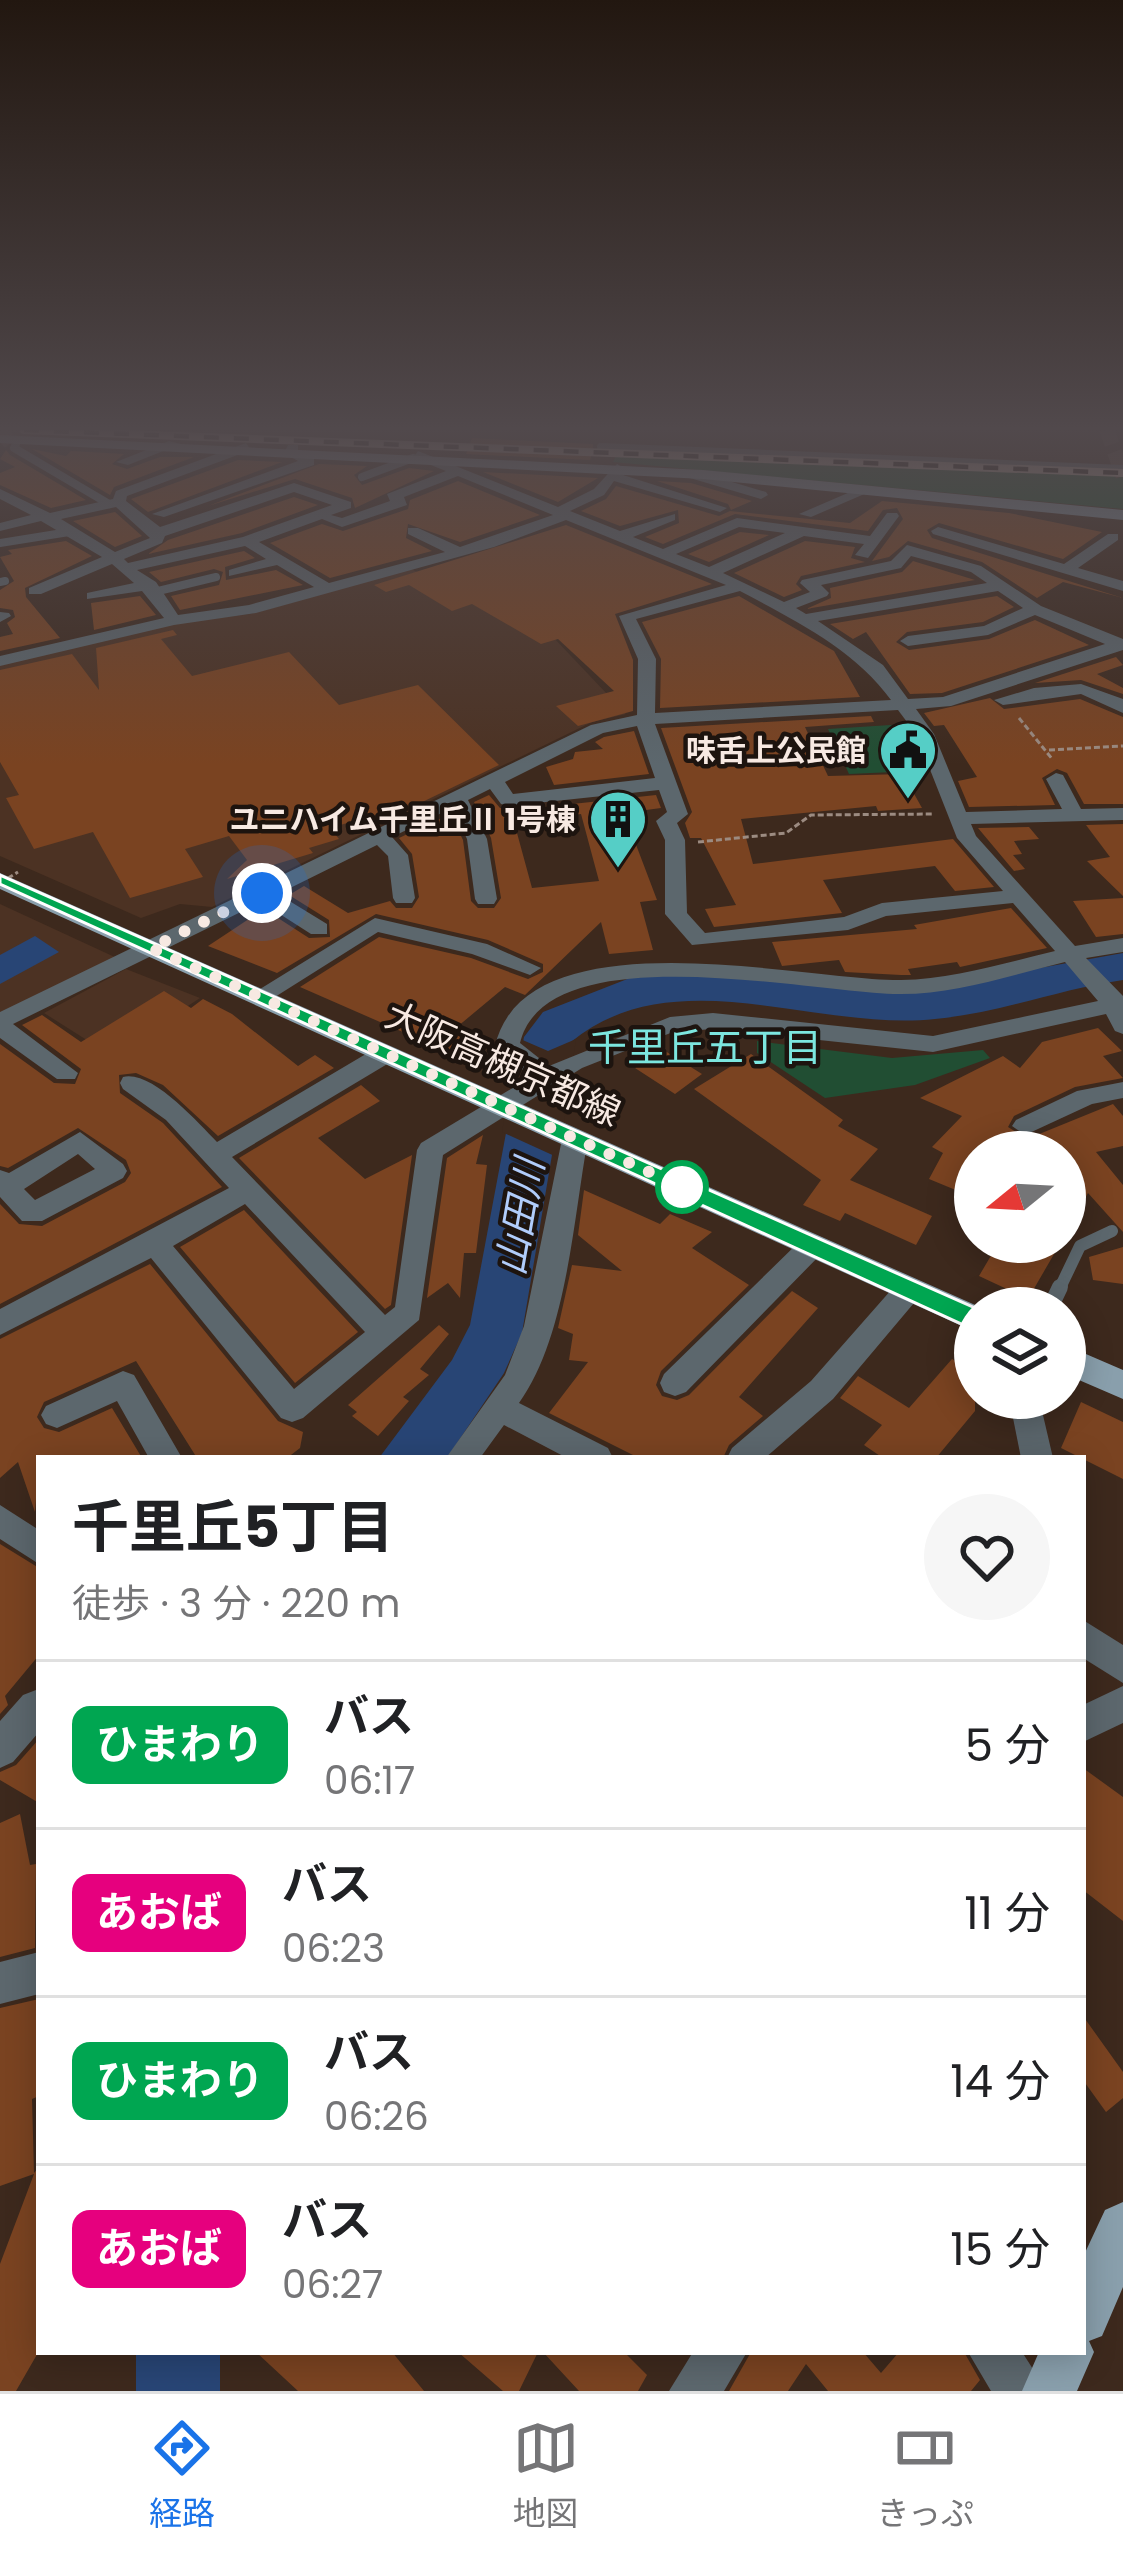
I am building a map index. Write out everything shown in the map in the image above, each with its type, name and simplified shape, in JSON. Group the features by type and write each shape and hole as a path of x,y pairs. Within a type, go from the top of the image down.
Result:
{"main road":[{"name":"大阪高槻京都線","path":"5,879 954,1309"},
{"path":"1086,1368 1123,1385"},
{"path":"1086,2310 1123,2228"},
{"path":"1049,2391 1066,2355"}],"street":[{"path":"87,542 126,563 174,620"},
{"path":"126,563 155,542"},
{"path":"42,584 244,542"},
{"path":"248,542 328,589"},
{"path":"436,542 458,552"},
{"path":"0,661 174,620 250,610 487,542"},
{"path":"636,542 742,586 804,619 877,669 910,707 967,838 1116,1006"},
{"path":"666,553 692,542"},
{"path":"712,572 770,542"},
{"path":"874,542 860,558 896,565"},
{"path":"991,542 1123,586"},
{"path":"1068,568 1106,542"},
{"path":"783,608 821,593 808,583 896,565 907,550 976,569 1035,609 1122,644"},
{"path":"234,573 279,560"},
{"path":"742,586 627,616 647,658 644,719 677,814 666,821 675,848 676,914 700,940 848,922 882,910 1021,896"},
{"path":"804,619 999,586"},
{"path":"93,596 152,589"},
{"path":"908,641 988,630 1035,609"},
{"path":"945,702 1122,644"},
{"path":"65,1073 0,1024 598,729 644,719 910,707 1076,688 1111,697 1123,708"},
{"path":"1056,779 1074,814"},
{"path":"494,780 508,800 666,783"},
{"path":"457,798 477,839 486,899"},
{"path":"958,816 1123,814"},
{"path":"380,836 398,855 404,898"},
{"path":"262,893 320,929"},
{"path":"259,997 375,925 521,965 532,942"},
{"path":"549,1078 507,1046 509,1029 520,1015 572,985 622,971 725,966 845,984 906,987 1123,945"},
{"path":"155,1243 292,1409 409,1312 430,1150 573,1062 670,1025 713,1022 933,1044 1116,1006"},
{"path":"216,1154 385,1054"},
{"path":"132,1083 176,1114 385,1334"},
{"path":"1025,1126 1086,1096 1123,1090"},
{"path":"465,1455 518,1382 539,1326 570,1137"},
{"path":"0,1322 249,1189"},
{"path":"675,1383 813,1245"},
{"path":"746,1455 822,1390 909,1289"},
{"path":"57,1415 123,1384 164,1455"},
{"path":"499,1408 591,1455"},
{"path":"1029,1419 1036,1455"},
{"path":"0,1520 36,1547"},
{"path":"1086,1638 1123,1666"},
{"path":"1086,1722 1123,1703"},
{"path":"0,1749 36,1708"},
{"path":"0,1983 36,1974"},
{"path":"994,2355 1022,2391"}],"lane":[{"path":"152,589 216,577"},
{"path":"1060,1287 1080,1246 1112,1231"}],"path":[{"path":"998,700 1049,751 1060,778 1056,779"},
{"path":"1049,751 1123,746"},
{"path":"675,848 786,833 811,815 958,816"}],"shaded area":[{"path":"411,569 552,636 626,714 592,722 212,907 180,904 141,918 0,856 0,664 176,623 251,614"},
{"path":"0,904 119,959 0,1016"},
{"path":"126,969 200,998 112,1056 44,1013"}],"green space":[{"path":"906,724 910,732 896,734 916,771 849,774 828,729"},
{"path":"757,1041 892,1058 983,1050 990,1058 915,1085 825,1098 757,1053"}],"water":[{"path":"35,936 59,952 0,984 0,955"},
{"name":"山田川","path":"1123,953 1123,980 959,1016 889,1020 747,1004 655,1004 612,1017 571,1042 522,1333 504,1373 449,1455 381,1455 452,1360 470,1325 524,1037 543,1012 635,976 734,974 896,994"},
{"path":"136,2355 220,2355 220,2391 136,2391"}],"pier":[{"path":"518,1038 548,1051 576,1039 559,1158 502,1132"}],"building":[{"path":"67,542 92,556 25,588 26,597 60,638 0,651 0,637 13,634 7,623 15,617 13,610 0,608 0,590 14,581 0,557 12,554 8,550"},
{"path":"166,542 204,542 148,554"},
{"path":"413,542 432,551 330,578 270,543"},
{"path":"513,542 607,542 712,584 615,614 633,660 633,711 578,726 556,706 614,691 558,639 541,644 472,604 452,611 409,585 386,592 374,585"},
{"path":"717,542 754,542 709,562 688,554"},
{"path":"804,542 855,547 851,558 865,562 801,576 796,584 802,590 784,597 734,573"},
{"path":"886,542 907,542 889,557 872,561"},
{"path":"910,542 943,542 1123,598 1063,582 1037,598 982,562"},
{"path":"1003,542 1088,542 1063,559"},
{"path":"244,551 255,558 225,567 226,580 276,570 303,585 180,610 171,596 219,585 223,572 214,569 161,582 149,572"},
{"path":"913,561 975,580 806,609 831,598 830,588 902,572"},
{"path":"140,596 156,615 94,630 91,603"},
{"path":"739,596 834,651 860,697 660,708 661,659 642,622"},
{"path":"997,596 1014,607 983,622 907,632 896,642 909,650 989,639 1035,620 1089,645 942,693 910,694 866,632 853,639 830,624"},
{"path":"173,630 177,635 161,639 192,676 289,652 339,705 418,685 499,765 387,819 385,812 330,828 339,839 309,848 313,853 227,879 247,860 229,836 185,849 203,877 130,898 93,832 34,849 6,798 19,795 0,762 0,670 72,654 99,690 96,648"},
{"path":"1116,657 1123,665 1097,674 1123,688 1123,694 1081,680 1035,683"},
{"path":"990,698 1004,709 1080,699 1123,717 1123,804 1084,804 1067,773 1057,769 1042,778 1055,805 969,807 958,781 977,777 944,725 934,726 924,713"},
{"path":"871,716 874,722 805,727 828,776 903,774 922,808 878,811 876,806 741,819 753,864 953,839 994,887 955,891 935,866 823,880 842,913 714,927 705,909 736,905 701,838 690,838 685,823 692,812 661,728"},
{"path":"634,731 649,774 554,785 546,767 573,759 575,752 603,749 595,742 604,737"},
{"path":"489,795 500,808 542,807 553,817 514,822 532,888 599,881 581,814 568,816 563,805 656,795 661,808 624,813 657,900 640,902 653,950 609,954 601,922 525,995 505,987 457,1027 481,1038 460,1057 300,987 379,937 471,958 528,979 543,972 543,964 488,940 376,914 277,973 208,946 264,909 309,938 330,937 329,920 289,895 304,886 348,913 390,901 396,908 412,908 419,897 412,854 399,838 450,814 463,840 471,901 478,908 494,908 501,898 491,838 474,802"},
{"path":"1123,824 1123,896 1087,861 1110,857 1086,825"},
{"path":"1029,827 1039,839 1014,841 1022,854 1013,855 1025,869 1014,871 978,828"},
{"path":"1123,898 1123,934 1096,937 1073,901"},
{"path":"1011,908 1047,948 960,967 957,962 908,969 911,975 901,975 845,972 839,960 782,966 772,942 917,929 914,925"},
{"path":"164,991 191,1008 203,999 232,1014 298,1066 315,1055 334,1068 218,1136 163,1085 136,1073 119,1075 120,1093 163,1123 222,1187 0,1304 0,1204 19,1224 42,1226 125,1182 131,1173 126,1160 78,1128 8,1168 0,1166 0,1044 54,1083 75,1084 81,1069 22,1025 42,1015 81,1042"},
{"path":"1098,1028 1122,1051 1103,1056 1123,1078 1075,1087 1014,1116 1008,1127 1014,1131 954,1131 954,1189 929,1179 943,1153 932,1147 962,1116 920,1098 1003,1056 1020,1068 1042,1042"},
{"path":"662,1049 702,1074 675,1094 635,1068"},
{"path":"751,1054 843,1120 838,1126 878,1149 850,1180 932,1216 916,1245 845,1213 840,1221 803,1205 821,1180 694,1089"},
{"path":"361,1085 380,1101 318,1138 365,1179 412,1155 391,1305 385,1309 239,1158"},
{"path":"1113,1104 1123,1116 1123,1146 1096,1152 1123,1185 1123,1232 1088,1193 1086,1197 1086,1131 1047,1131"},
{"path":"483,1135 476,1164 487,1165 476,1253 464,1253 460,1298 448,1283 427,1298 447,1158"},
{"path":"584,1190 660,1224 670,1214 712,1232 692,1248 749,1285 661,1371 656,1385 662,1396 677,1400 689,1395 792,1291 818,1308 739,1397 763,1416 729,1445 724,1455 633,1455 549,1413 588,1362 569,1360 573,1334 558,1328 572,1265 622,1271 578,1235"},
{"path":"244,1210 358,1332 295,1383 180,1247"},
{"path":"1123,1247 1123,1284 1093,1280 1089,1257"},
{"path":"987,1263 1049,1263 1035,1287 1002,1287 979,1276"},
{"path":"150,1264 278,1421 303,1432 300,1448 291,1455 195,1455 136,1361 44,1402 37,1417 44,1428 59,1432 112,1408 140,1455 36,1455 35,1512 18,1462 0,1478 0,1339"},
{"path":"439,1325 449,1334 420,1369 429,1375 403,1397 409,1401 378,1436 352,1416 357,1412 348,1405"},
{"path":"952,1359 954,1419 968,1419 938,1455 879,1455 864,1445 882,1425 840,1398 858,1376 909,1408"},
{"path":"1086,1404 1123,1422 1123,1479 1086,1460 1086,1455 1061,1448 1074,1419 1086,1419"},
{"path":"0,1544 36,1566 36,1659 5,1696 8,1705 0,1714"},
{"path":"36,1742 36,1801 0,1780 0,1772 16,1765"},
{"path":"1086,1770 1123,1797 1123,1921 1086,1892"},
{"path":"20,1814 30,1865 36,1864 35,1948 0,1957 0,1823"},
{"path":"36,2000 36,2097 32,2099 36,2171 37,2355 16,2391 0,2391 0,2264 34,2174 0,2186 0,2008"},
{"path":"1086,2020 1123,2072 1123,2098 1106,2112 1086,2084"},
{"path":"259,2355 394,2355 424,2391 298,2391"},
{"path":"461,2355 537,2355 519,2391 503,2391"},
{"path":"546,2355 627,2355 647,2375 638,2391 579,2391"},
{"path":"749,2355 866,2355 881,2373 896,2355 966,2355 980,2380 971,2391 828,2391 806,2364 788,2391 729,2391"}],"bus line":[{"name":"ひまわり","path":"0,880 954,1309"}],"place":[{"name":"味舌上公民館","path":"908,801"},
{"name":"ユニハイム千里丘Ⅱ 1号棟","path":"618,870"}],"district":[{"name":"千里丘五丁目","path":"705,1047"}],"route":[{"path":"262,893 151,948 694,1192 682,1187"}]}
